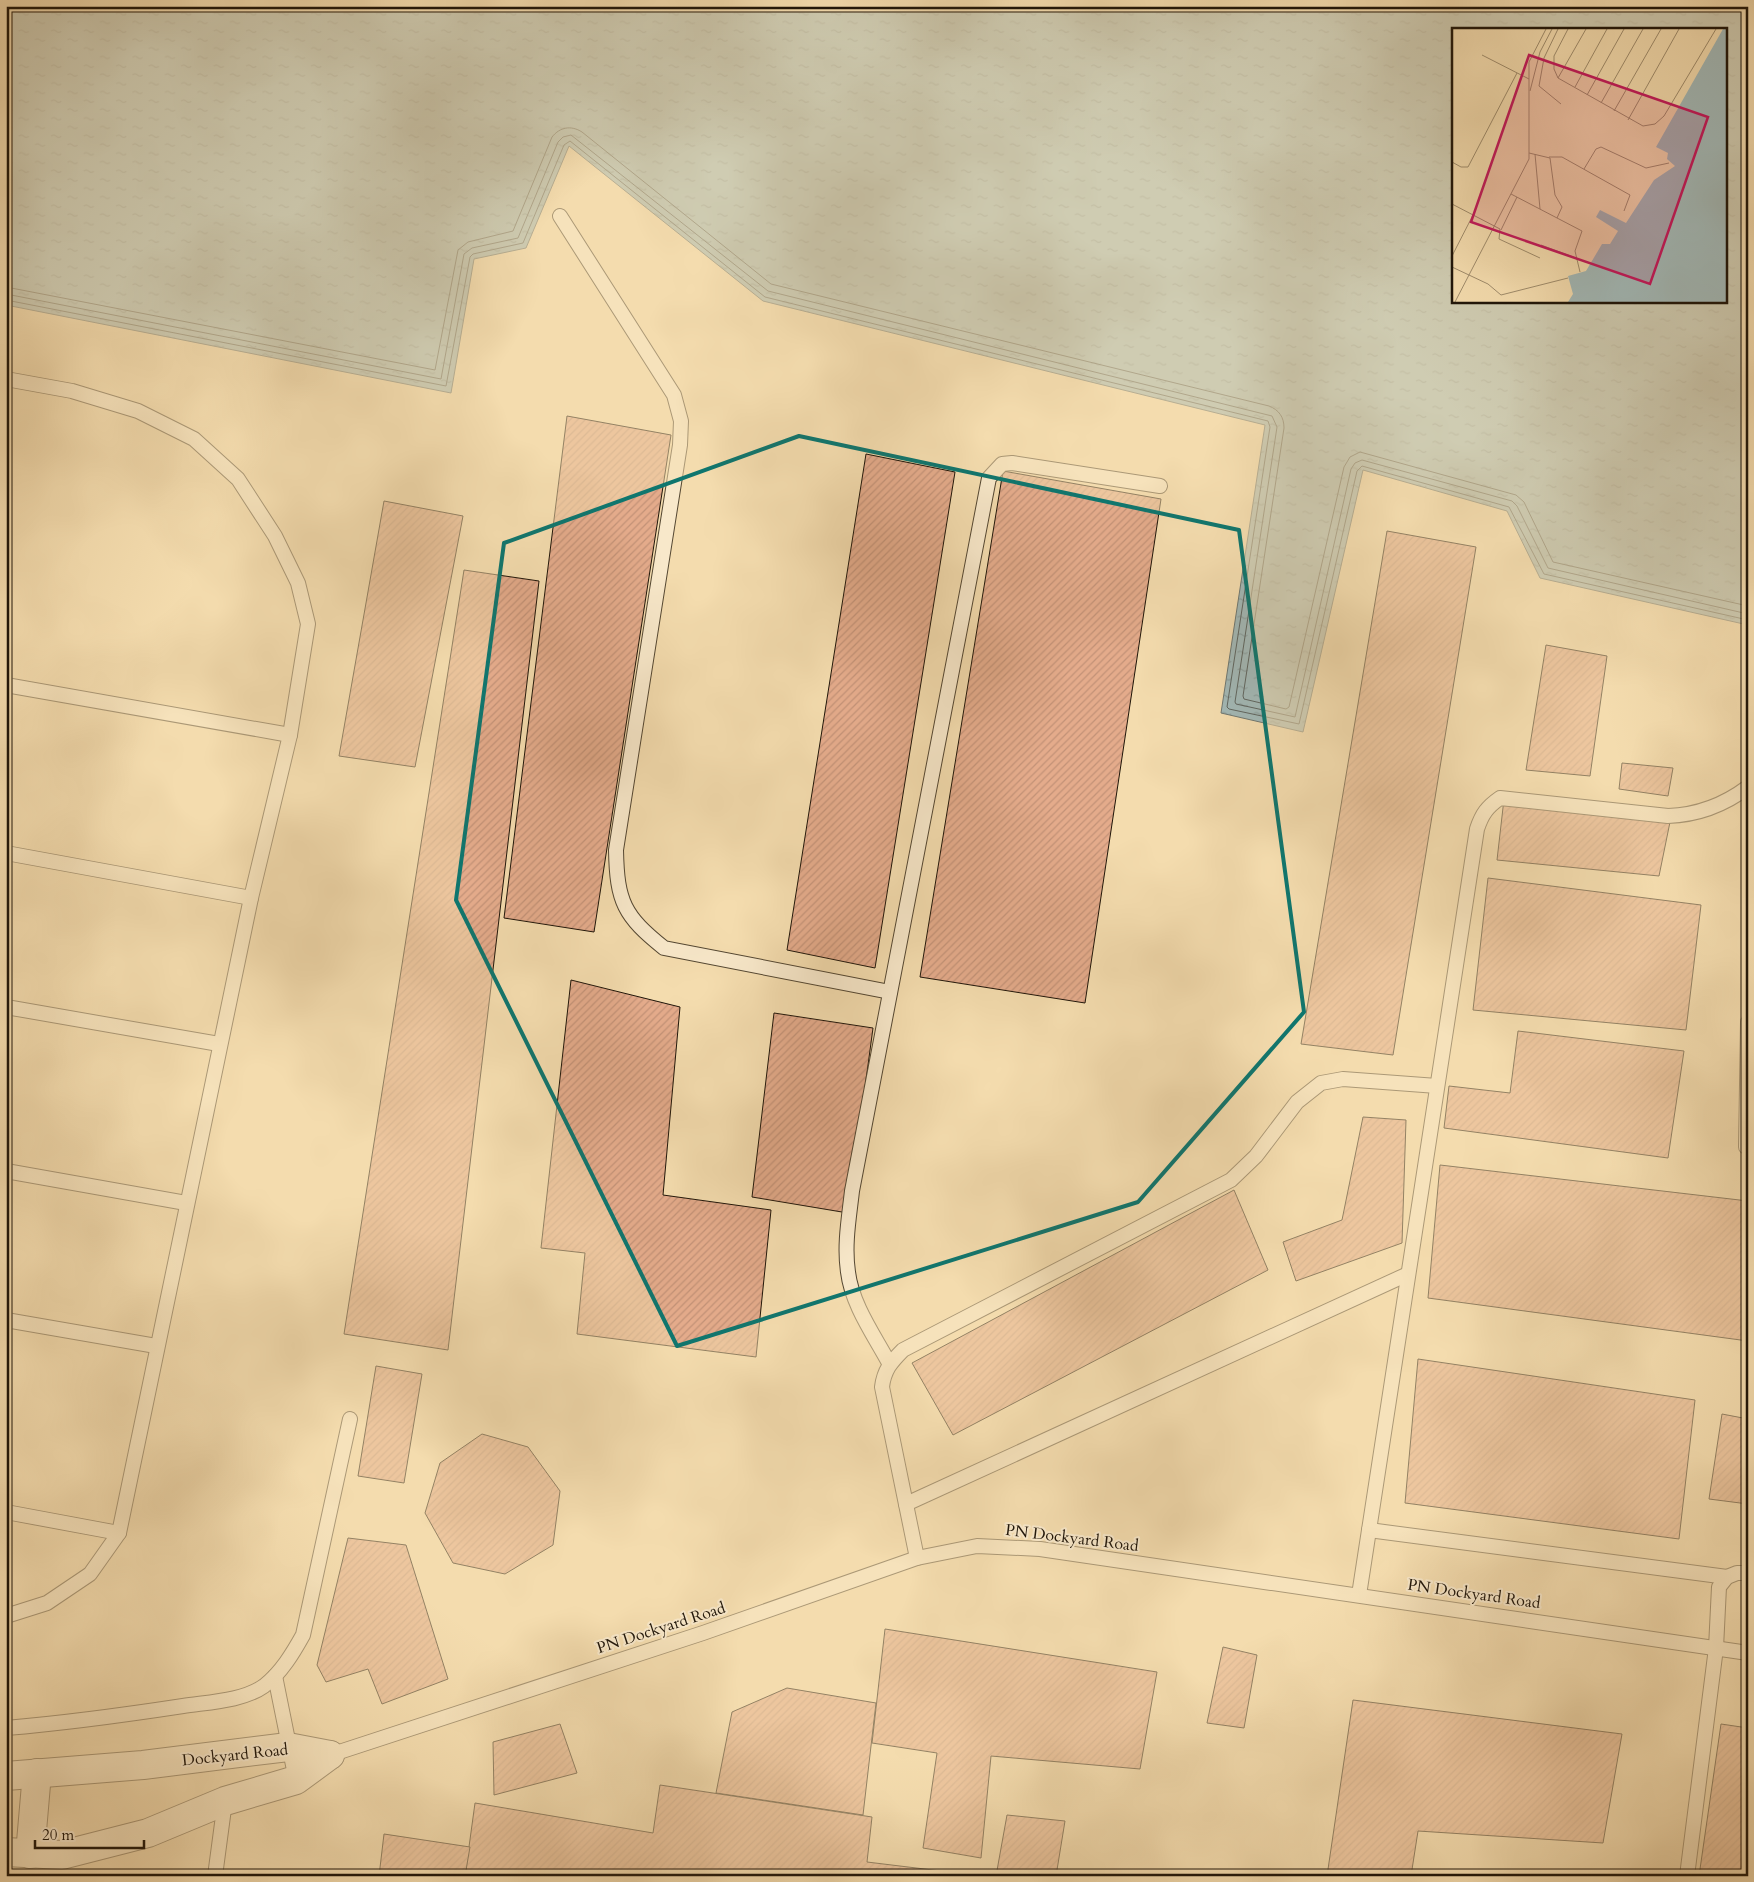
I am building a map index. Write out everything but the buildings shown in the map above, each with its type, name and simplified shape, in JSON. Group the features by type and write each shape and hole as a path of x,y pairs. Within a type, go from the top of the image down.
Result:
{"street":[{"name":"Dockyard Road","path":"6,1776 143,1765 288,1747 330,1756"},
{"name":"Dockyard Road","path":"18,1853 62,1855 148,1833 225,1801 296,1780 330,1756"},
{"path":"18,1853 37,1773"}],"lane":[{"path":"560,216 674,395 680,421 680,445 616,850 617,880 624,904 638,928 664,948 890,992"},
{"path":"6,379 72,391 138,411 194,439 238,480 275,536 298,583 308,624 290,735 251,898 219,1044 156,1346 120,1533 90,1574 47,1603 6,1616"},
{"path":"889,1363 859,1308 848,1273 846,1236 852,1191 989,478 1002,464 1012,463 1160,486"},
{"path":"6,685 290,735"},
{"path":"1359,1595 1477,829 1481,816 1489,805 1500,798 1668,816 1687,816 1711,808 1736,796 1748,787"},
{"path":"6,853 251,898"},
{"path":"6,1007 219,1044"},
{"path":"1746,1147 1748,1022"},
{"path":"917,1558 882,1387 889,1363 902,1350 1231,1180 1256,1156 1297,1102 1321,1083 1343,1079 1437,1086"},
{"path":"6,1171 186,1203"},
{"path":"906,1504 1408,1274"},
{"path":"6,1320 156,1346"},
{"path":"6,1728 76,1722 235,1698 263,1687 291,1657 303,1635 350,1419"},
{"path":"6,1512 120,1533"},
{"path":"1369,1530 1727,1577 1737,1573 1748,1573"},
{"name":"PN Dockyard Road","path":"330,1756 703,1633 917,1558 977,1546 1040,1549 1748,1653"},
{"path":"1687,1876 1716,1648 1720,1587 1727,1577"},
{"path":"274,1676 296,1780"},
{"path":"215,1876 225,1801"}],"highlighted area":[{"path":"799,436 1239,530 1304,1012 1138,1202 677,1346 456,900 504,543"}],"water":[{"path":"6,6 1748,6 1748,625 1540,578 1507,511 1363,470 1303,732 1221,713 1265,425 763,301 569,146 526,248 474,259 451,393 6,305"}]}
